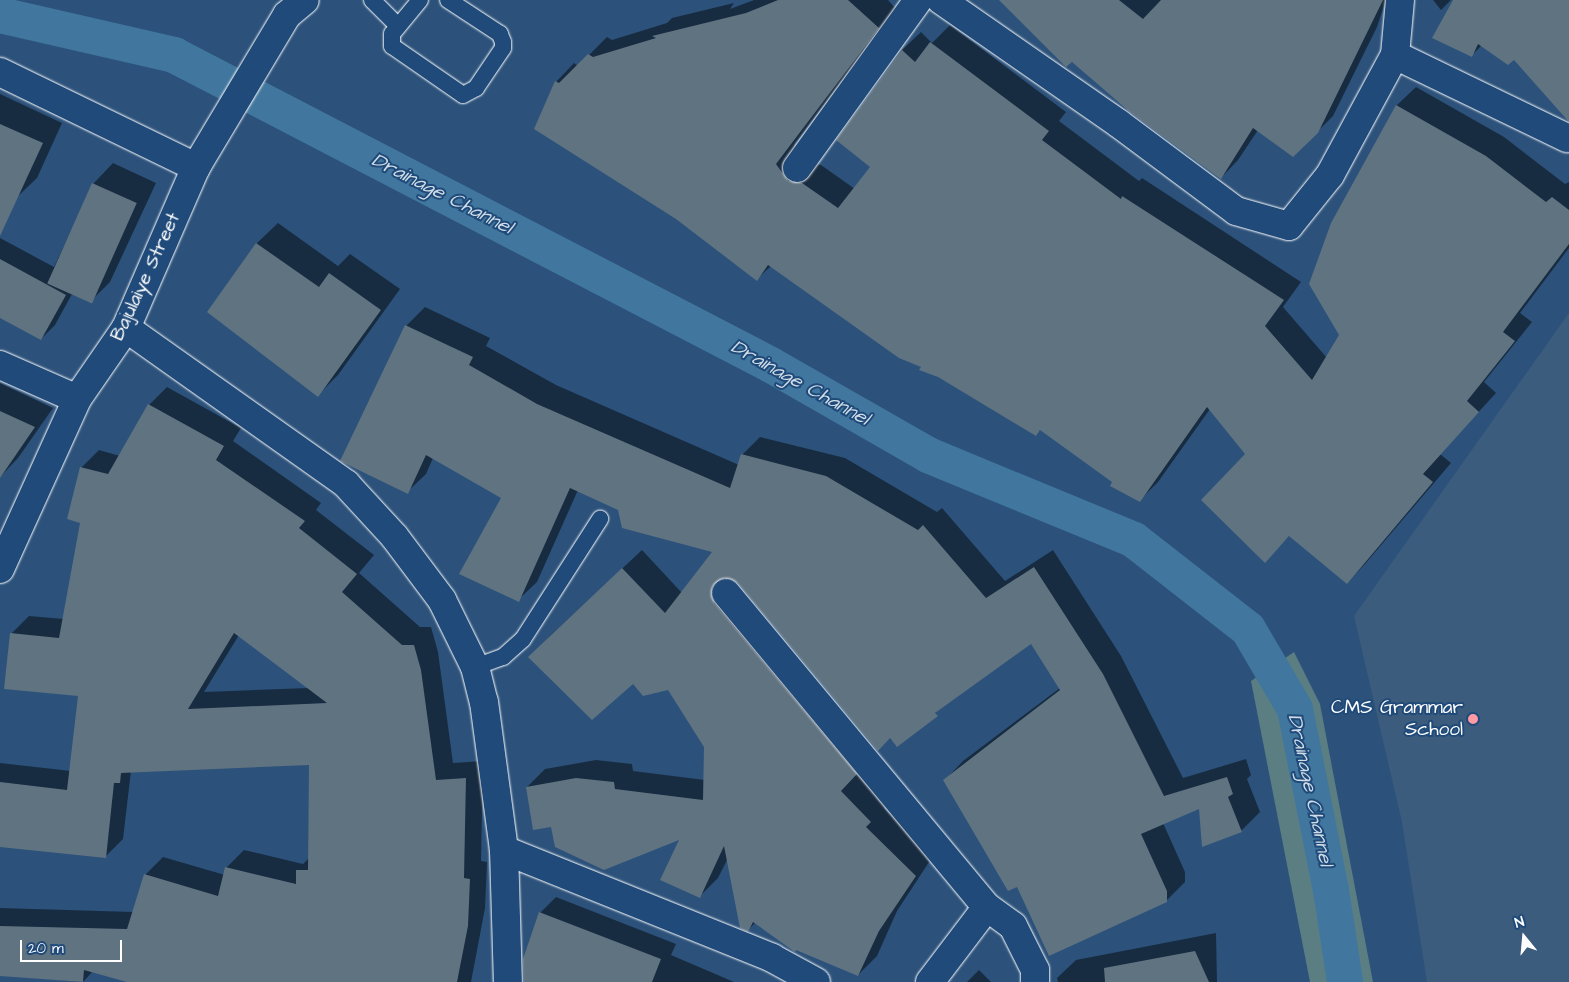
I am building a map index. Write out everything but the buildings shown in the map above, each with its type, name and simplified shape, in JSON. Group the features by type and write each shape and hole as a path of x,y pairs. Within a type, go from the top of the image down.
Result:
{"street":[{"path":"797,168 918,0"},
{"path":"941,0 1118,123 1236,211 1289,226 1330,175 1395,55 1400,0"},
{"name":"Bajulaiye Street","path":"0,569 77,399 126,328 196,167 211,140 296,8"},
{"path":"1395,55 1567,138"},
{"path":"0,72 196,167"},
{"path":"126,328 346,484 394,536 442,600 475,667 484,702 504,850 508,982"},
{"path":"0,364 77,399"},
{"path":"726,592 987,908 1013,926 1035,970 1035,982"},
{"path":"504,850 772,958 816,982"},
{"path":"930,982 987,908"}],"lane":[{"path":"372,0 398,26"},
{"path":"420,0 398,26 390,40 392,46 463,95 471,93 504,48 500,34 448,0"},
{"path":"475,667 503,657 523,639 600,519"}],"shaded area":[{"name":"CMS Grammar School","path":"1569,313 1569,982 1427,982 1402,822 1354,616"}],"green space":[{"path":"1294,652 1320,704 1373,982 1310,982 1251,681"}],"waterway":[{"name":"Drainage Channel","path":"0,15 174,55 771,365 928,455 1134,540 1248,629 1295,709 1331,890 1345,982"}],"place":[{"name":"CMS Grammar School","path":"1473,719"}]}
